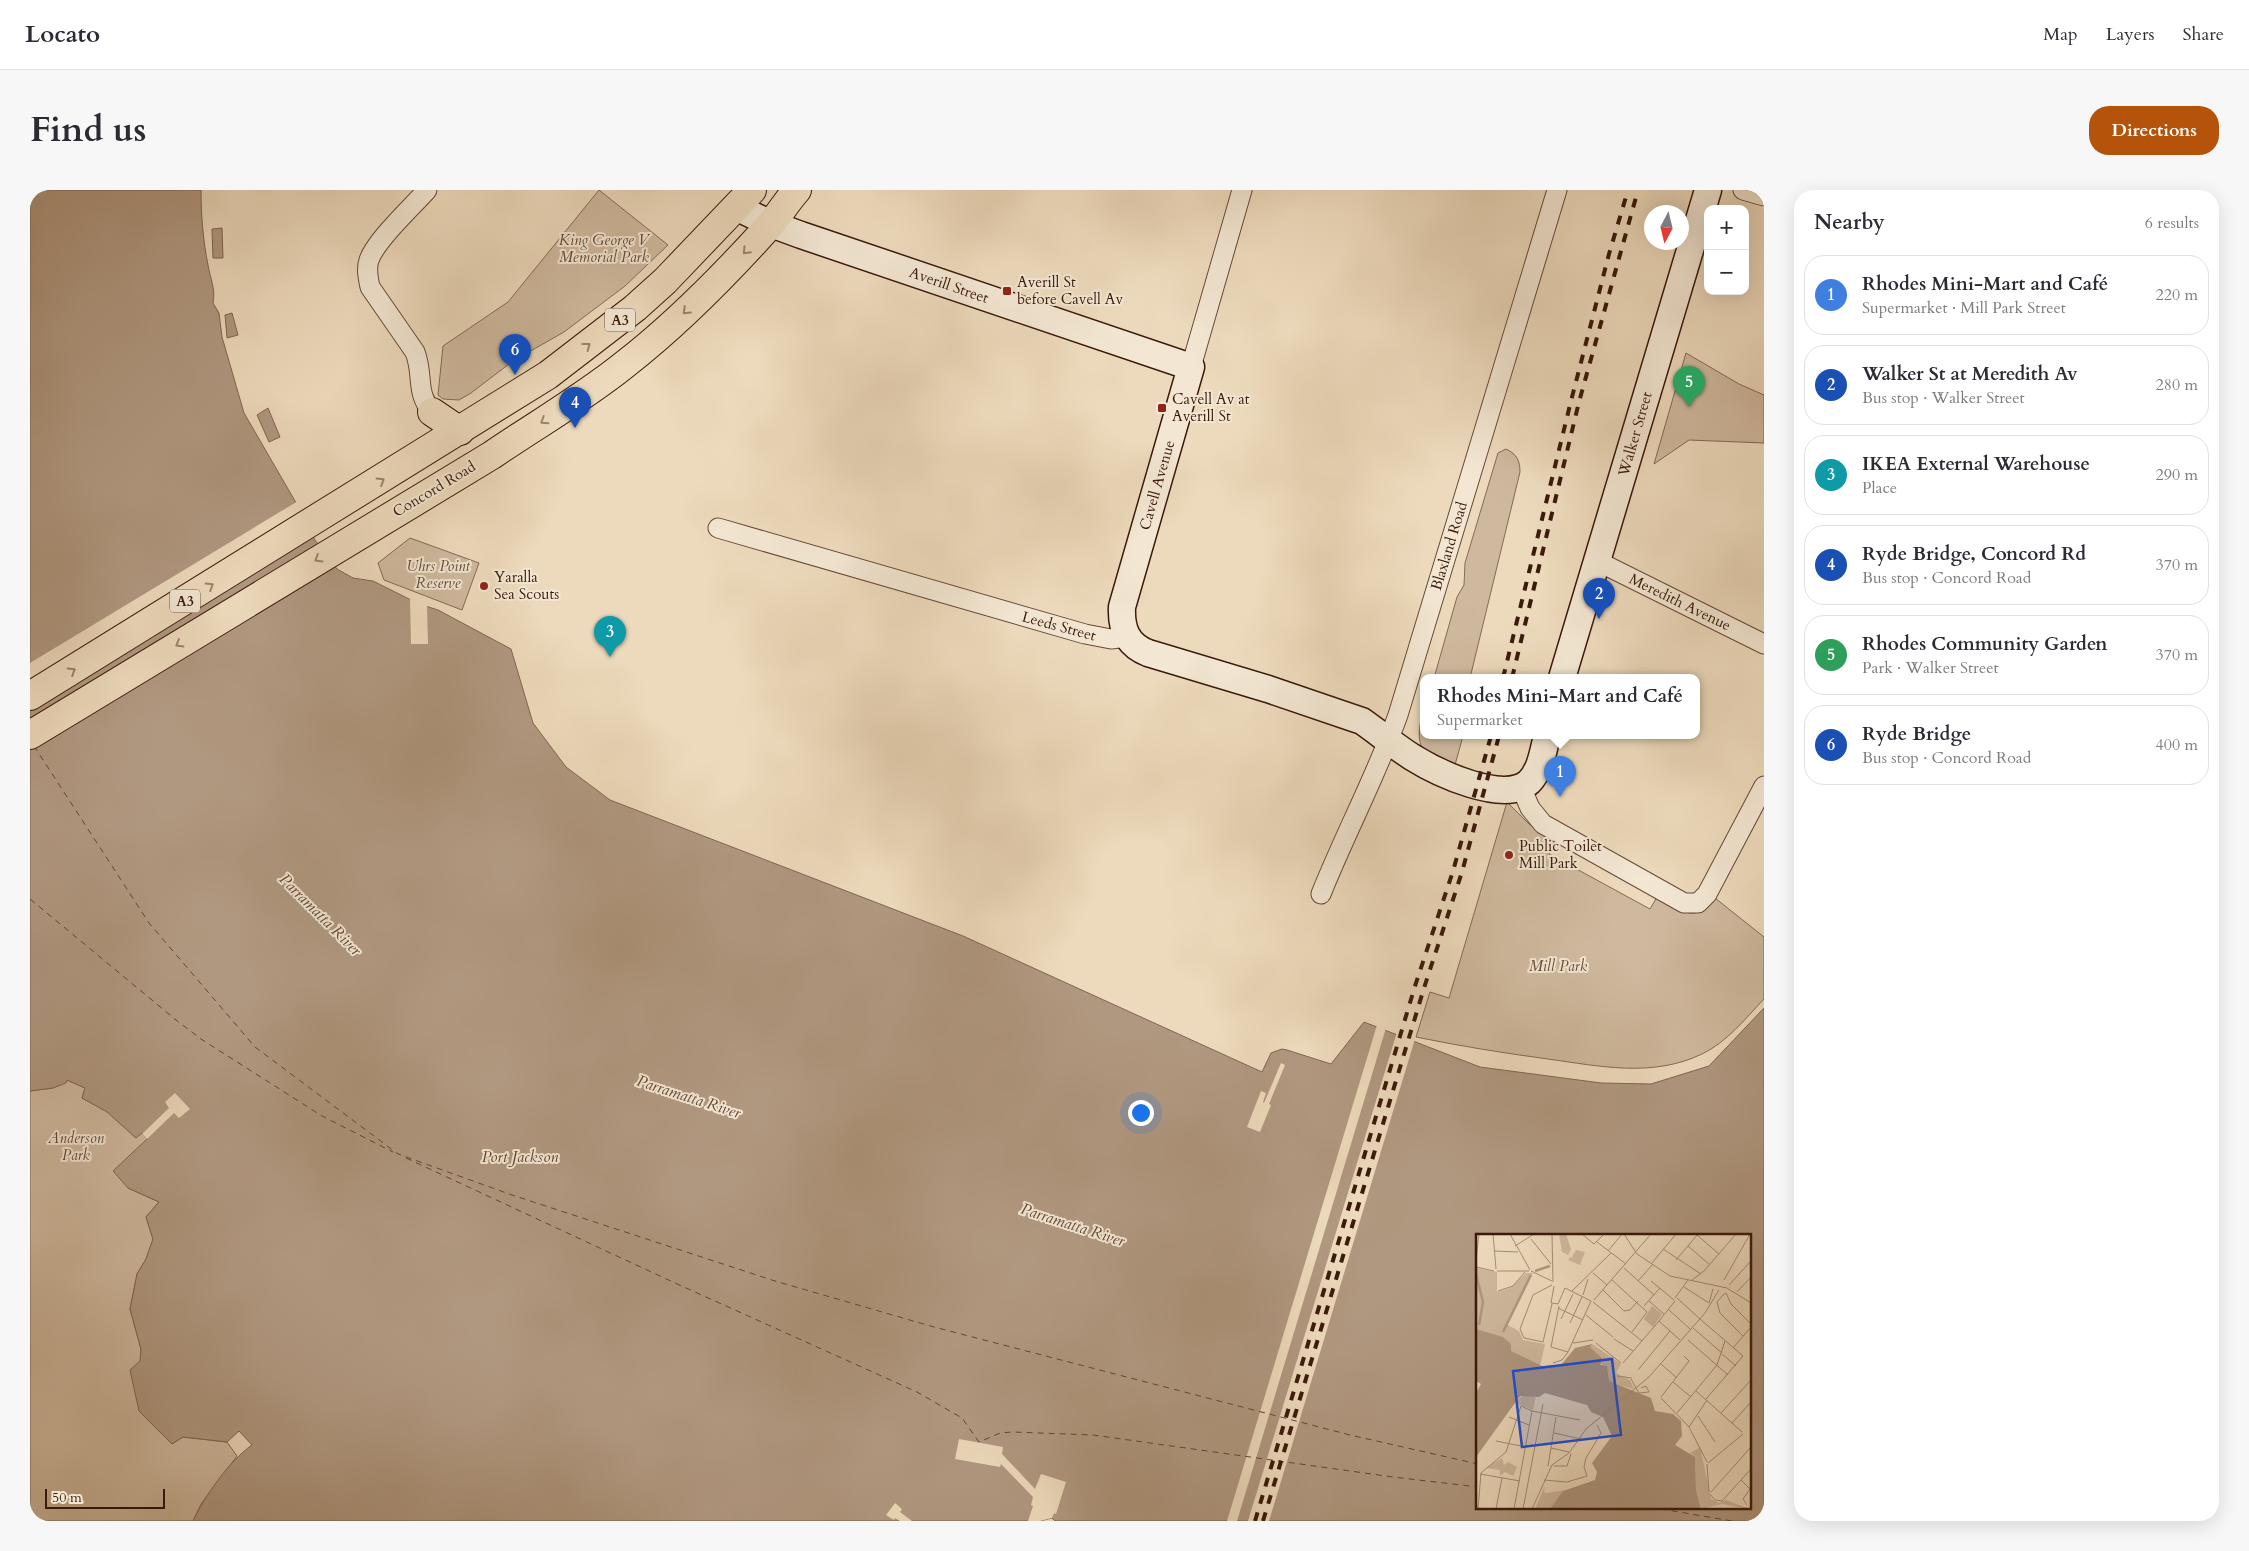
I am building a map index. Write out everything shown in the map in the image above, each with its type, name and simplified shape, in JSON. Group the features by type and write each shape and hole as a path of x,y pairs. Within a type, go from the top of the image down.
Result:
{"highway":[{"name":"Concord Road","path":"30,736 359,534 492,455 624,366 682,316 721,277 771,224 797,190"},
{"name":"A3","path":"30,696 548,375 635,308 744,199"},
{"path":"432,412 460,431"}],"street":[{"path":"427,190 377,246 369,262 367,274 370,287 415,352 419,362 421,396 432,412"},
{"name":"Cavell Avenue","path":"1126,637 1122,623 1122,607 1242,190"},
{"name":"Blaxland Road","path":"1321,894 1344,837 1389,740 1398,715 1557,190"},
{"name":"Walker Street","path":"1563,674 1708,190"},
{"path":"1743,190 1764,196"},
{"name":"Averill Street","path":"744,199 771,224 1191,367"},
{"name":"Leeds Street","path":"718,528 1085,634 1111,639 1126,637"},
{"name":"Meredith Avenue","path":"1597,560 1764,644"},
{"path":"1126,637 1134,646 1148,654 1268,689 1362,721 1431,768 1467,782 1499,790 1521,787 1529,782 1535,774 1546,739"},
{"path":"1521,787 1537,818 1557,834 1668,896 1684,903 1698,903 1707,894 1764,786"}],"green space":[{"name":"King George V Memorial Park","path":"599,190 668,245 625,286 564,332 513,361 459,400 443,399 438,395 443,346 508,302"},
{"path":"1686,353 1739,384 1764,395 1764,443 1689,440 1654,464"},
{"path":"1506,449 1513,453 1517,458 1520,472 1471,674 1435,674 1457,597 1464,585 1465,563 1498,453"},
{"name":"Uhrs Point Reserve","path":"410,538 479,563 462,610 384,580 378,563"},
{"path":"1420,739 1462,739 1455,765 1428,755 1421,745"},
{"name":"Mill Park","path":"1507,802 1529,824 1555,841 1549,854 1650,909 1657,897 1680,910 1694,913 1708,906 1715,898 1764,937 1764,999 1720,1043 1702,1054 1664,1066 1625,1068 1587,1065 1498,1052 1416,1037 1430,992 1449,998"},
{"name":"Anderson Park","path":"67,1080 85,1088 82,1098 107,1111 136,1138 141,1133 148,1139 128,1188 159,1202 146,1217 153,1239 146,1259 137,1274 130,1309 141,1349 139,1410 172,1444 183,1437 227,1442 237,1456 201,1504 193,1521 30,1521 30,1091 53,1088"}],"water":[{"name":"Port Jackson","path":"30,190 201,190 204,237 213,288 213,303 219,313 222,337 244,413 295,501 315,540 337,569 353,578 373,581 419,604 438,610 511,649 533,723 566,767 610,800 963,936 1262,1072 1271,1053 1282,1049 1331,1064 1364,1022 1480,1067 1601,1083 1651,1084 1709,1066 1764,1008 1764,1521 1055,1521 1052,1518 1040,1521 193,1521 226,1469 252,1445 239,1431 227,1442 183,1437 172,1444 139,1411 130,1370 140,1361 141,1349 130,1309 137,1274 146,1259 153,1239 146,1217 159,1202 128,1188 113,1171 147,1139 142,1133 136,1138 107,1112 82,1098 85,1088 67,1080 66,1083 53,1088 30,1091"},
{"path":"222,228 223,258 213,258 212,229"},
{"path":"232,313 238,335 227,338 225,315"},
{"path":"268,408 280,437 269,442 257,415"}],"pier":[{"path":"298,501 316,536 30,711 30,663"},
{"path":"410,597 427,604 428,644 411,644"},
{"path":"1377,1025 1386,1028 1237,1521 1227,1521"},
{"path":"1397,1032 1415,1039 1269,1521 1248,1521"},
{"path":"1281,1063 1285,1065 1260,1132 1247,1127 1261,1091 1266,1093 1264,1103"},
{"path":"175,1093 190,1109 179,1118 174,1113 147,1139 142,1134 169,1108 165,1102"},
{"path":"959,1439 1003,1447 1002,1454 1035,1489 1041,1474 1066,1482 1056,1514 1054,1513 1052,1518 1040,1521 1028,1521 1033,1506 1031,1505 1033,1497 1001,1464 1000,1467 955,1459"},
{"path":"895,1503 902,1509 900,1512 912,1521 900,1521 895,1518 894,1520 886,1515"}],"ferry route":[{"path":"34,746 149,923 255,1047 398,1154 512,1195 775,1281 934,1327 1350,1435 1476,1464"},
{"path":"30,899 201,1039 322,1116 393,1152"},
{"path":"406,1158 675,1283 917,1392 962,1418 979,1442 1000,1433 1012,1432 1093,1435 1476,1487"},
{"path":"1656,1508 1732,1521"},
{"path":"1668,1508 1673,1509"}],"railway":[{"path":"1504,674 1571,401 1609,254 1628,190"},
{"path":"1513,674 1579,402 1638,190"},
{"path":"1255,1521 1415,986 1453,871 1490,739"},
{"path":"1263,1521 1424,988 1462,872 1498,739"}],"place":[{"name":"Averill St before Cavell Av","path":"1007,291"},
{"name":"Ryde Bridge","path":"515,375"},
{"name":"Rhodes Community Garden","path":"1689,407"},
{"name":"Cavell Av at Averill St","path":"1162,408"},
{"name":"Ryde Bridge, Concord Rd","path":"575,428"},
{"name":"Yaralla Sea Scouts","path":"484,586"},
{"name":"Walker St at Meredith Av","path":"1599,619"},
{"name":"IKEA External Warehouse","path":"610,657"},
{"name":"Rhodes Mini-Mart and Café","path":"1560,797"},
{"name":"Public Toilet Mill Park","path":"1509,855"}],"water label":[{"name":"Parramatta River","path":"321,914"},
{"name":"Parramatta River","path":"689,1096"},
{"name":"Parramatta River","path":"1073,1224"}]}
